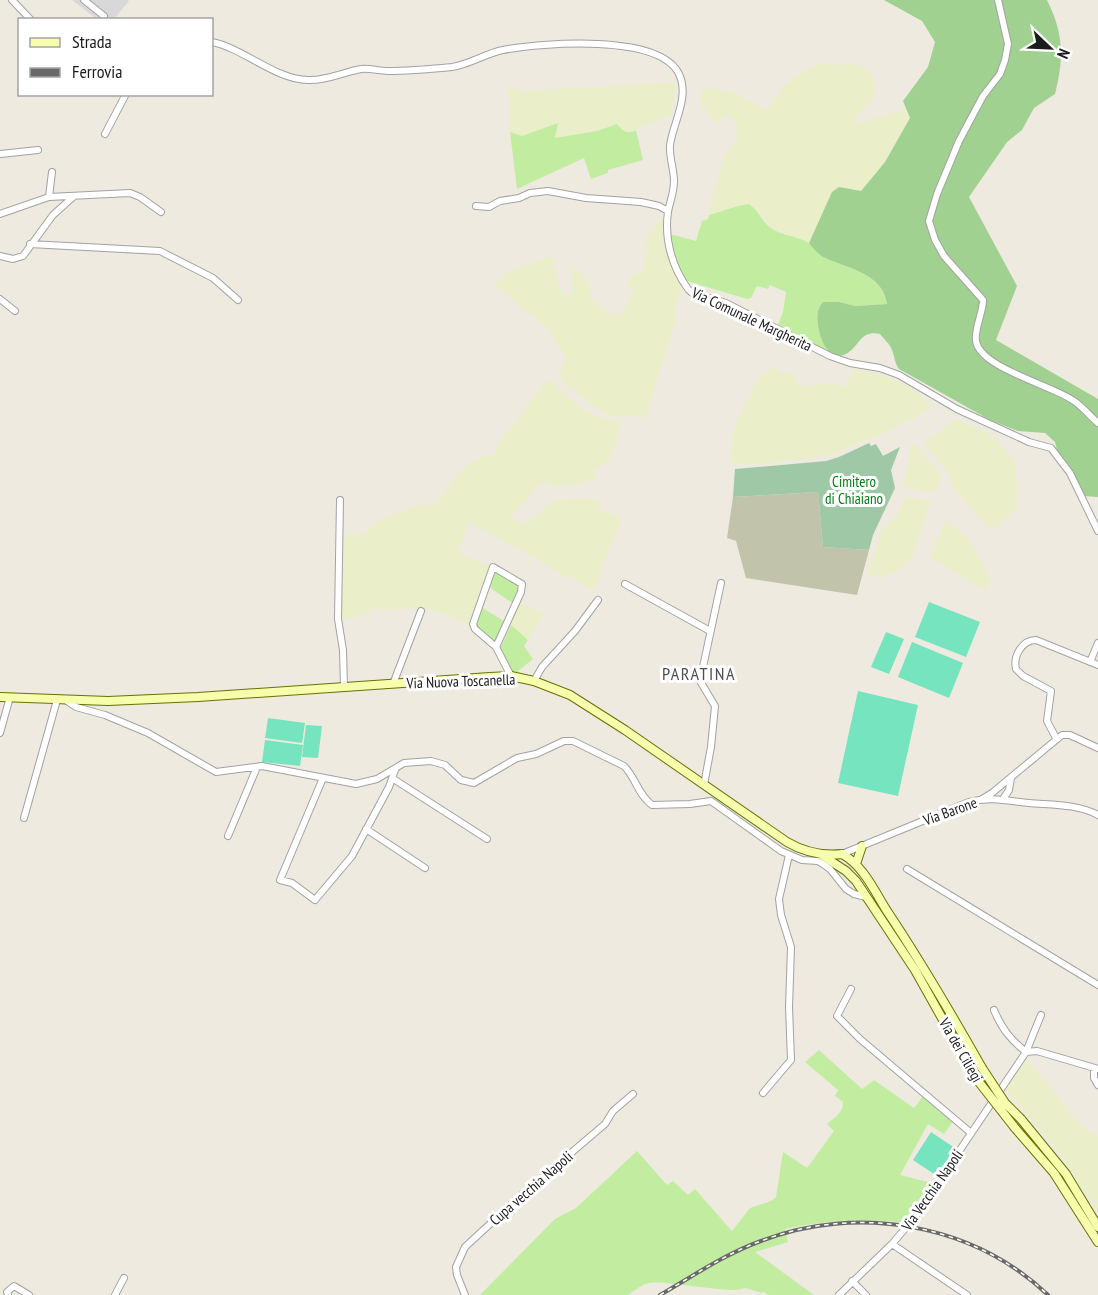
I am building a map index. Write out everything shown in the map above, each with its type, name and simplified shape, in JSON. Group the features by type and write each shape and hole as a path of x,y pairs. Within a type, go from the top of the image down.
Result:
{"main road":[{"name":"Via Nuova Toscanella","path":"0,698 67,701 198,698 511,676 556,688 581,701 787,843 826,857"},
{"path":"856,864 862,846"},
{"name":"Via Nuova Toscanella","path":"814,853 842,854"},
{"path":"842,854 842,862 849,873"},
{"name":"Via dei Ciliegi","path":"842,854 856,864 922,965 1005,1103 1066,1174 1098,1227"},
{"name":"Via dei Ciliegi","path":"826,857 849,873 866,897 915,970 975,1077 1054,1173 1098,1242"}],"street":[{"path":"12,0 29,18"},
{"path":"84,0 104,16"},
{"path":"998,0 1007,41 1005,60 1000,74 983,96 959,141 937,194 929,221 935,240 944,256 983,300 983,312 977,329 976,341 980,352 1001,366 1075,401 1098,423"},
{"name":"Via Comunale Margherita","path":"213,42 292,77 308,80 361,69 389,71 453,67 501,50 561,44 634,47 663,57 674,66 682,86 678,119 670,144 674,181 673,199 668,211 668,246 682,280 692,293 726,303 840,360 880,368 899,375 957,409 1029,442 1051,448 1070,473 1098,531"},
{"path":"105,134 125,96"},
{"path":"0,154 38,150"},
{"path":"49,197 52,172"},
{"path":"476,206 489,207 500,201 548,191 586,198 641,202 659,206 668,211"},
{"path":"0,214 49,197 130,193 140,197 161,212"},
{"path":"0,256 17,259 25,253 53,215 74,196"},
{"path":"30,244 160,251 213,278 238,300"},
{"path":"0,299 15,311"},
{"path":"340,500 338,619 343,650 344,687"},
{"path":"496,647 522,585 493,567 473,624 496,647 511,676"},
{"path":"704,785 715,706 700,681 721,583"},
{"path":"625,584 710,632"},
{"path":"534,681 542,667 575,631 598,600"},
{"path":"393,684 421,611"},
{"path":"1056,738 1047,722 1051,691 1017,671 1015,665 1018,653 1025,642 1036,640 1098,665"},
{"path":"1090,662 1098,643"},
{"path":"0,733 10,697"},
{"path":"24,818 57,700"},
{"path":"67,701 76,707 105,715 148,734 216,772 262,766 356,784 377,779 404,763 431,761 444,765 460,780 474,783 517,758 536,754 564,741 573,741 624,766 640,793 652,805 711,801 789,855 801,860 818,861 830,869 854,894 866,897"},
{"path":"982,799 1056,738 1064,734 1097,744"},
{"path":"228,836 257,767"},
{"path":"322,778 280,880 292,883 315,900 352,856 395,769"},
{"path":"1004,783 1000,795 1003,799 1009,790 1011,777"},
{"path":"392,778 487,839"},
{"path":"1009,790 1016,801"},
{"name":"Via Barone","path":"842,854 969,802 982,799 1003,799 1082,809 1098,815"},
{"path":"366,829 425,868"},
{"path":"764,1093 791,1060 789,1007 791,947 781,915 779,899 789,855"},
{"path":"907,869 1098,985"},
{"path":"841,882 849,873"},
{"name":"Via Vecchia Napoli","path":"851,989 837,1016 860,1039 971,1133"},
{"path":"994,1010 1001,1027 1010,1039 1026,1052 1037,1051 1096,1068 1094,1078 1098,1085"},
{"name":"Via Vecchia Napoli","path":"839,1295 892,1245 914,1218 1026,1052 1041,1015"},
{"name":"Cupa vecchia Napoli","path":"465,1295 456,1267 465,1247 605,1124 613,1111 633,1094"},
{"path":"892,1245 967,1295"},
{"path":"115,1295 124,1278"},
{"path":"852,1281 866,1295"},
{"path":"8,1295 7,1292 14,1286 29,1295"}],"shaded area":[{"path":"72,0 129,1 115,18 95,18"},
{"path":"821,63 853,64 867,68 872,74 875,90 872,98 852,124 898,112 904,108 910,118 885,162 861,191 839,187 832,192 809,243 771,228 761,215 733,207 709,215 724,157 737,142 734,133 739,129 730,115 715,122 711,116 707,115 707,107 700,106 701,92 704,87 737,94 767,110 783,87 801,72"},
{"path":"676,82 671,115 642,126 631,133 620,129 617,124 597,131 555,138 558,124 522,136 510,132 507,86 522,91"},
{"path":"664,216 664,245 682,288 674,309 677,314 675,323 645,418 631,414 629,417 609,415 565,384 560,375 566,357 548,330 496,285 508,271 552,256 559,288 566,296 571,295 571,268 574,267 588,282 592,298 605,311 622,314 633,293 627,281 645,268 644,261 648,250 644,240"},
{"path":"775,365 778,372 794,374 798,386 834,384 846,387 854,369 880,374 906,385 933,405 915,418 899,423 900,426 828,456 751,465 733,462 730,460 733,430 758,379"},
{"path":"551,381 590,414 608,420 621,420 617,441 609,460 593,470 597,479 568,486 556,486 542,482 510,517 522,525 543,512 550,502 577,498 600,500 599,509 619,517 621,524 601,567 601,574 593,591 574,578 568,576 567,578 529,554 468,522 458,553 489,565 470,626 439,611 408,608 370,609 370,613 340,621 344,535 363,534 378,521 412,507 435,504 468,465 483,456 494,456 496,447 544,383"},
{"path":"957,419 993,436 1015,462 1018,505 991,530 954,489 944,467 923,443"},
{"path":"915,443 940,473 941,477 935,492 904,488 911,445"},
{"path":"818,492 823,547 869,550 857,595 746,578 736,541 727,538 733,497"},
{"path":"905,498 931,500 913,555 909,563 887,576 867,575 883,528 895,518"},
{"path":"946,519 970,541 990,579 987,591 930,558"},
{"path":"520,604 544,613 528,640 511,625"},
{"path":"1027,1059 1076,1119 1098,1136 1098,1211 1051,1142 1005,1089"}],"green space":[{"path":"884,0 1047,0 1053,12 1061,46 1060,69 1055,94 1034,108 1022,130 1007,142 969,197 1017,286 996,340 1098,399 1098,497 1083,496 1073,473 1057,450 1055,442 1045,433 1018,431 990,420 899,369 891,348 880,334 866,335 849,352 842,355 831,354 824,344 819,331 818,318 823,302 839,302 855,306 887,304 879,285 871,278 823,257 809,243 832,192 839,187 861,191 885,162 910,118 903,101 928,67 935,42 922,21"},
{"path":"558,123 555,138 597,131 617,124 625,132 636,130 643,160 608,170 608,173 591,179 584,158 517,189 510,132 522,136"},
{"path":"749,204 771,228 806,241 823,257 871,278 884,294 887,304 855,306 831,302 819,326 828,352 777,327 783,312 786,292 770,285 768,289 757,286 751,298 747,299 687,281 675,259 670,234 696,241 702,221 708,219 709,215"},
{"name":"Cimitero di Chiaiano","path":"869,443 871,446 876,444 883,456 900,447 891,470 895,488 873,535 869,550 823,547 818,492 733,497 735,469 826,461"},
{"path":"494,570 519,586 512,603 488,586"},
{"path":"929,602 980,622 966,657 915,637"},
{"path":"481,607 504,621 494,644 475,626"},
{"path":"511,625 528,640 524,646 533,659 517,672 512,671 500,649"},
{"path":"886,632 904,639 889,674 871,667"},
{"path":"912,642 963,663 949,698 898,677"},
{"path":"858,691 918,705 898,796 838,783"},
{"path":"268,718 305,723 302,743 265,738"},
{"path":"306,725 322,726 318,758 302,757"},
{"path":"265,740 303,745 300,766 262,762"},
{"path":"819,1050 862,1089 874,1080 914,1108 923,1096 953,1121 944,1134 928,1124 900,1175 935,1184 907,1223 861,1220 785,1229 788,1242 755,1252 814,1295 769,1295 745,1288 727,1290 649,1283 628,1295 480,1295 555,1219 576,1208 637,1151 667,1185 673,1181 688,1195 695,1189 732,1231 750,1208 776,1197 783,1152 807,1168 834,1131 827,1124 842,1109 843,1102 835,1096 838,1090 805,1062"},
{"path":"931,1132 955,1148 937,1176 913,1160"}],"railway":[{"path":"660,1295 722,1259 761,1241 798,1230 836,1224 874,1223 912,1227 949,1237 985,1251 1018,1270 1048,1295"}],"district":[{"name":"PARATINA","path":"699,673"}]}
